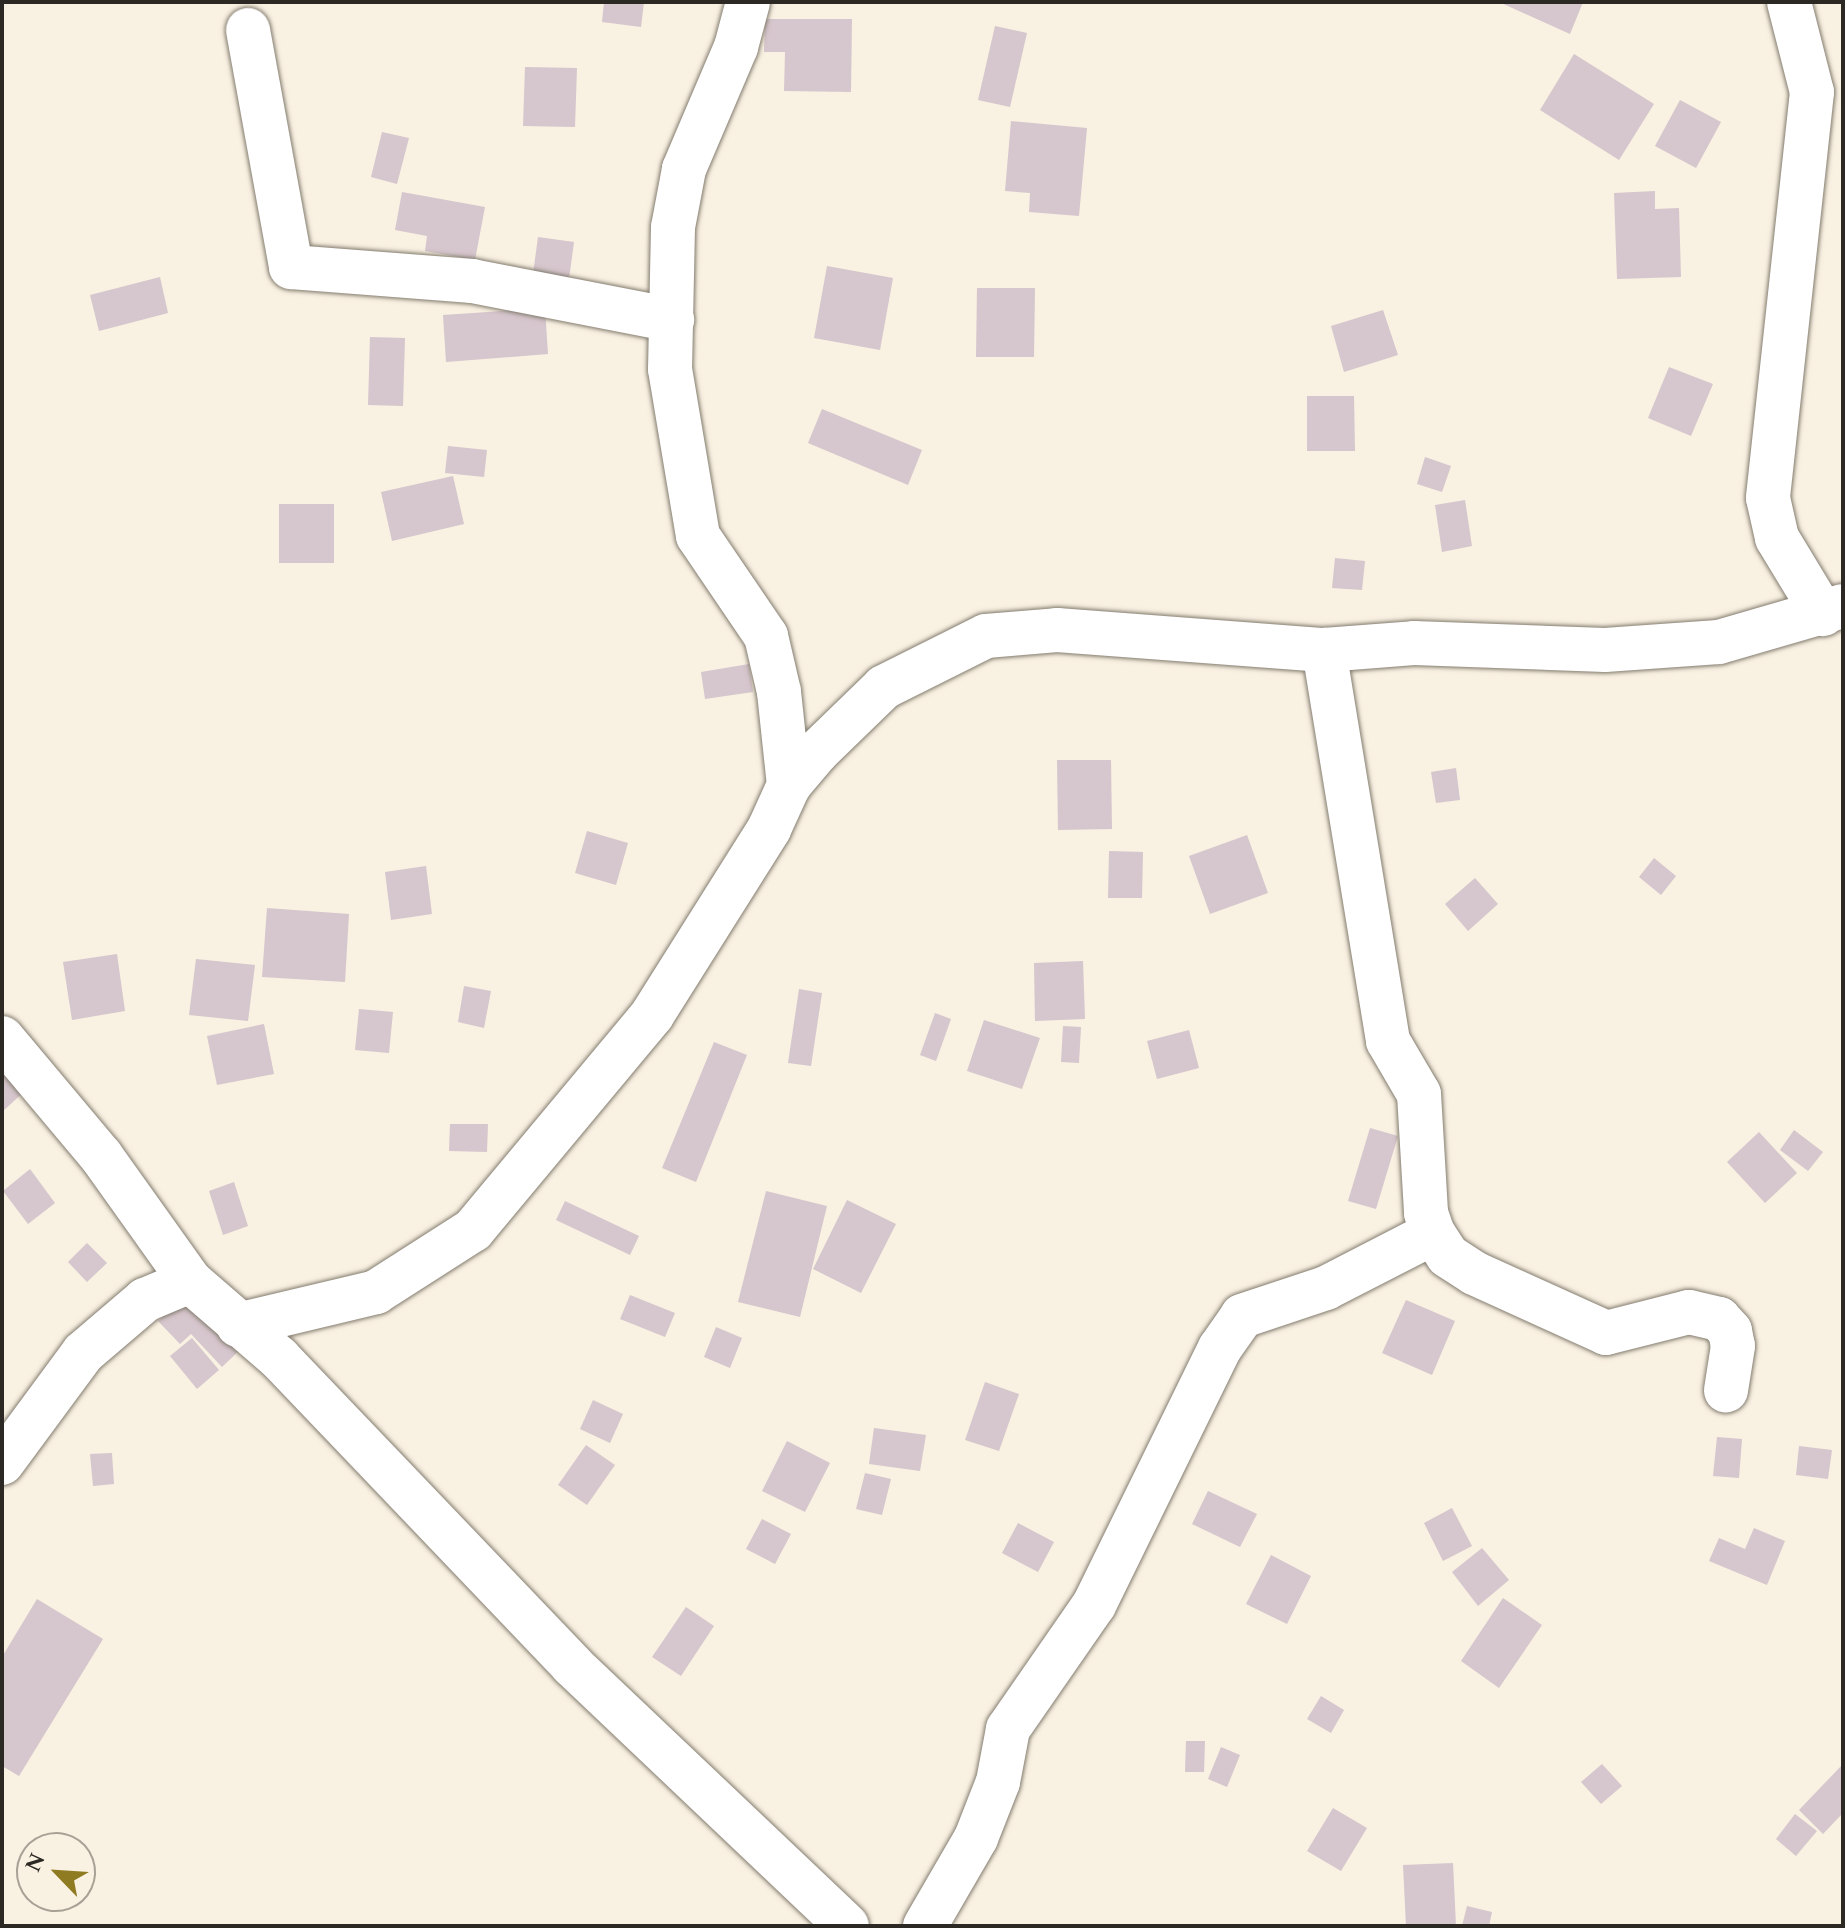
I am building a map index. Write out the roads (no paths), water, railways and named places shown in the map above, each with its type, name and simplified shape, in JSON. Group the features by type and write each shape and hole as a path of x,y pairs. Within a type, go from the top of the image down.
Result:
{"street":[{"path":"748,2 736,47 684,169 673,227 670,369 698,536 766,636 779,692 789,785"},
{"path":"238,1325 376,1292 473,1230 652,1015 745,870 789,785 884,687 986,636 1057,630 1324,650 1414,643 1605,650 1719,642 1833,610 1777,538 1768,498 1812,92 1789,2"},
{"path":"248,30 291,267 472,281 672,320"},
{"path":"1324,650 1388,1041 1419,1094 1426,1213 1433,1233 1448,1256 1474,1273 1606,1333 1689,1312 1719,1319 1730,1331 1733,1346 1726,1390"},
{"path":"2,1038 101,1156 190,1281 279,1358 572,1665 847,1926"},
{"path":"925,1926 976,1838 998,1782 1008,1729 1094,1605 1220,1348 1242,1316 1326,1288 1433,1233"},
{"path":"2,1463 83,1353 145,1300 190,1281"}]}
